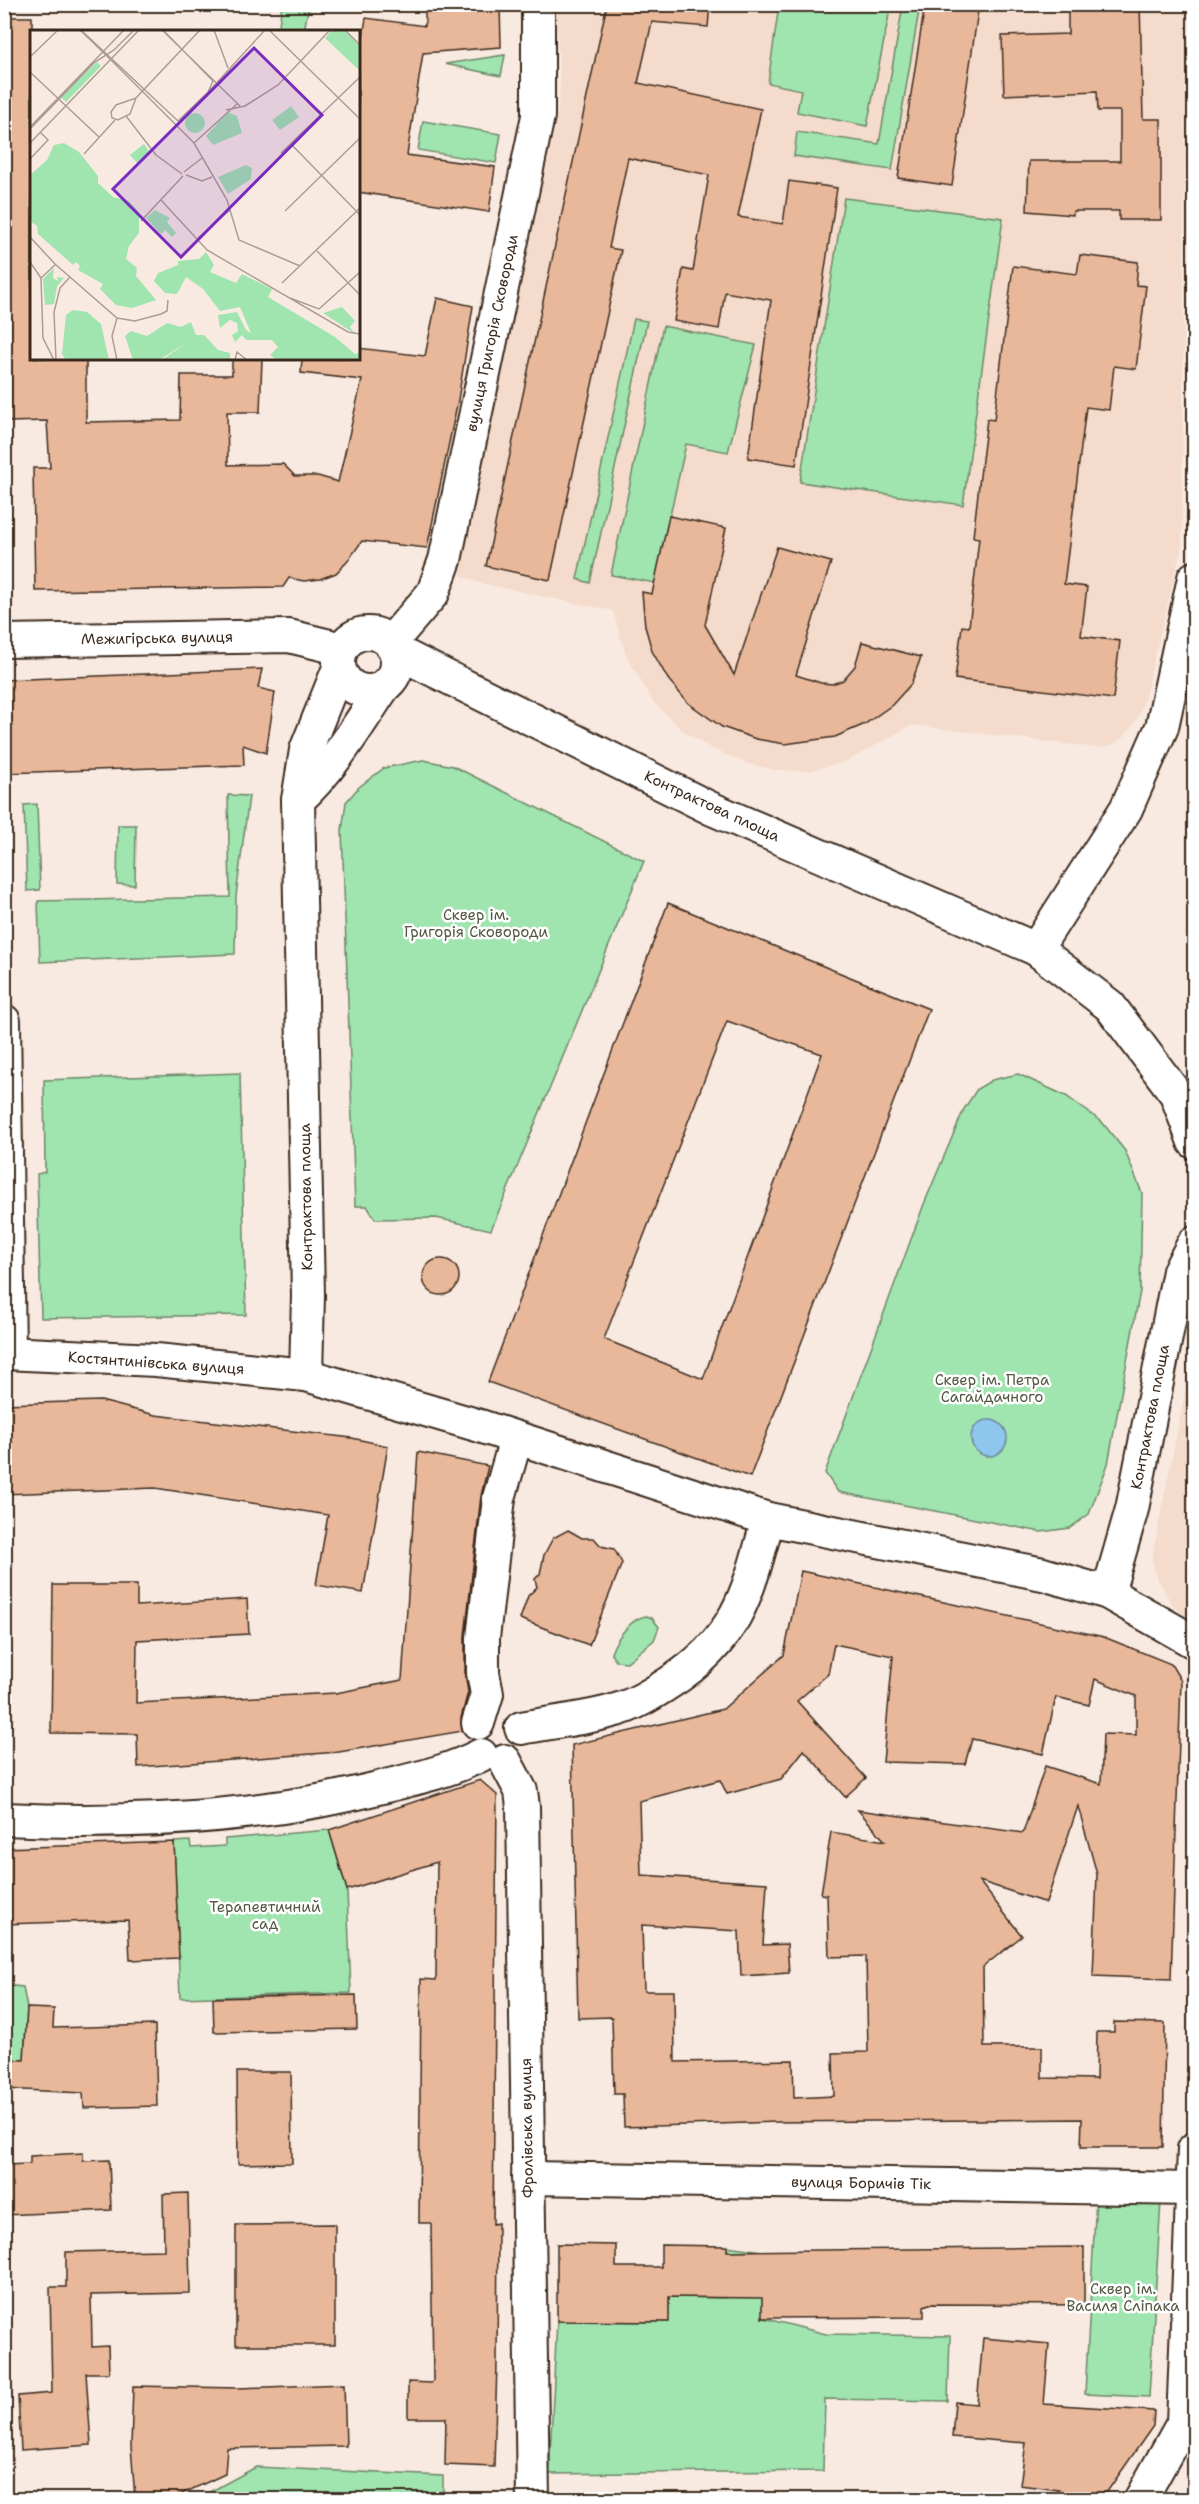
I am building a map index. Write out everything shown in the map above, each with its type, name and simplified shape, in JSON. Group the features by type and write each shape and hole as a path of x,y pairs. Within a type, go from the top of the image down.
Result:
{"street":[{"name":"вулиця Григорія Сковороди","path":"392,647 433,593 445,560 538,116 538,4"},
{"path":"1036,949 1126,809 1162,727 1194,578"},
{"path":"298,800 311,788 347,743 396,670 392,647 374,634 364,633 355,636 341,658 349,684 367,691 385,685"},
{"name":"Межигірська вулиця","path":"4,641 289,636 309,641 341,658"},
{"name":"Контрактова площа","path":"392,647 710,808 1036,949 1110,1006 1176,1094 1194,1142"},
{"name":"Контрактова площа","path":"306,1376 308,1295 298,800 306,750 341,658"},
{"path":"4,1021 7,1353"},
{"name":"Контрактова площа","path":"1108,1593 1132,1509 1179,1271 1194,1243"},
{"name":"Костянтинівська вулиця","path":"7,1353 156,1360 306,1376"},
{"path":"306,1376 516,1439 768,1519 1043,1574 1108,1593 1194,1642"},
{"path":"4,1820 80,1822 248,1813 345,1797 493,1758 515,1755 522,1745 498,1715 483,1673 483,1638 499,1498 516,1439"},
{"path":"498,1715 617,1710 649,1695 683,1674 716,1646 735,1620 746,1596 768,1519"},
{"name":"Фролівська вулиця","path":"498,1715 474,1740 521,1791 523,1807 533,2499"},
{"path":"1140,2499 1183,2423 1194,2149"},
{"name":"вулиця Боричів Тік","path":"528,2178 1193,2189"}],"shaded area":[{"path":"556,5 1186,5 1182,546 1143,704 1135,723 1124,737 1112,745 1097,748 912,725 845,762 809,771 776,770 748,764 712,749 682,730 653,702 626,655 613,611 481,583 461,576 460,561 557,117 560,87"},
{"path":"1194,1347 1194,1621 1182,1615 1172,1604 1155,1574 1152,1558"}],"green space":[{"path":"282,5 309,5 304,30 278,30"},
{"path":"779,5 891,5 867,126 797,112 801,90 768,83"},
{"path":"903,5 920,5 892,170 794,156 797,132 879,144"},
{"path":"505,55 501,76 445,64"},
{"path":"423,121 501,134 496,163 418,150"},
{"path":"844,198 1003,218 963,505 800,482"},
{"path":"634,319 647,321 590,583 577,579"},
{"path":"663,326 756,345 728,452 686,444 655,583 611,575"},
{"name":"Сквер ім. Григорія Сковороди","path":"423,760 453,766 644,861 491,1230 436,1218 375,1219 367,1206 355,1206 342,830 346,802 359,787 384,768"},
{"path":"228,795 249,796 236,896 235,954 40,962 38,901 230,897"},
{"path":"37,804 40,890 27,891 24,805"},
{"path":"118,825 136,825 135,885 117,884"},
{"path":"240,1073 246,1315 41,1318 37,1174 45,1172 44,1080"},
{"name":"Сквер ім. Петра Сагайдачного","path":"1018,1074 1066,1096 1102,1122 1125,1151 1142,1193 1140,1291 1108,1464 1089,1514 1070,1528 1041,1532 838,1492 825,1473 924,1204 964,1109 977,1089 992,1080"},
{"path":"646,1616 652,1618 659,1627 654,1640 627,1662 616,1661 611,1653 620,1636 635,1621"},
{"name":"Терапевтичний сад","path":"329,1830 347,1890 351,1993 180,1998 174,1842 190,1841 191,1848 225,1846 225,1839"},
{"path":"4,1985 23,1987 27,2008 24,2060 5,2059"},
{"name":"Сквер ім. Василя Сліпака","path":"1096,2198 1161,2201 1149,2397 1085,2394"},
{"path":"727,2246 762,2251 763,2318 826,2334 950,2336 948,2401 825,2399 823,2471 549,2474 557,2321 668,2322 669,2297 726,2298"},
{"path":"256,2467 443,2476 443,2498 453,2499 197,2499"}],"water":[{"path":"989,1420 1002,1425 1007,1438 1002,1451 989,1456 976,1451 971,1438 976,1425"}],"building":[{"path":"425,4 500,4 501,47 423,53 407,155 495,167 489,212 360,192 360,55 366,18 425,26"},
{"path":"607,4 710,4 708,27 652,22 638,83 761,109 738,217 783,224 789,181 837,188 796,465 748,458 771,300 725,292 719,329 674,321 683,269 693,271 709,175 628,158 609,248 621,250 550,580 486,566"},
{"path":"925,4 979,4 952,186 898,178"},
{"path":"1068,4 1140,4 1143,119 1161,119 1161,220 1119,220 1119,211 1073,211 1073,215 1027,211 1029,161 1120,161 1120,111 1098,111 1097,91 1004,95 1002,36 1068,34"},
{"path":"4,17 32,17 32,30 30,30 30,360 86,360 86,422 180,420 181,375 232,375 232,360 262,360 260,412 227,412 228,465 283,464 295,476 318,476 338,482 362,380 301,373 302,360 360,360 360,348 425,356 437,298 473,306 458,400 427,548 362,541 336,573 320,579 304,581 289,578 283,587 35,591 33,468 50,468 47,421 7,422 9,313"},
{"path":"1080,255 1138,262 1136,285 1146,286 1136,369 1114,366 1109,410 1086,407 1064,584 1087,587 1081,636 1120,641 1113,699 955,679 962,626 969,627 979,538 973,537 980,476 987,419 994,420 1013,266 1077,274"},
{"path":"669,516 726,528 705,625 734,675 777,547 831,562 796,675 821,683 832,684 843,680 855,666 862,642 921,657 911,684 892,705 865,724 835,737 785,744 756,739 722,727 688,703 668,679 652,651 645,626 642,592 652,594"},
{"path":"262,669 258,688 275,692 266,753 243,745 244,765 4,773 4,680"},
{"path":"668,903 929,1009 750,1477 488,1382","holes":["727,1021 822,1054 703,1379 604,1339"]},
{"path":"441,1259 454,1264 459,1277 454,1290 441,1295 428,1290 423,1277 428,1264"},
{"path":"101,1401 155,1415 352,1438 388,1446 363,1593 316,1585 328,1515 155,1488 4,1494 4,1404"},
{"path":"418,1452 488,1466 481,1496 465,1636 465,1673 468,1692 461,1718 463,1731 339,1752 138,1767 137,1734 51,1733 53,1585 137,1585 137,1606 247,1599 249,1634 137,1640 136,1703 336,1693 402,1680"},
{"path":"568,1530 582,1538 594,1538 601,1546 614,1549 622,1563 589,1645 520,1619 528,1596 537,1587 535,1579 540,1574 544,1555 553,1538"},
{"path":"801,1571 1104,1637 1171,1664 1181,1681 1171,1979 1093,1976 1097,1874 1078,1806 1046,1903 979,1881 1022,1936 983,1967 984,2047 1042,2047 1042,2078 1096,2079 1097,2032 1114,2032 1114,2022 1165,2023 1163,2147 1081,2147 1082,2119 777,2122 624,2127 623,2094 614,2094 612,2017 578,2018 572,1745 723,1709 784,1655","holes":["834,1644 893,1656 883,1762 965,1764 972,1739 1043,1754 1056,1697 1089,1705 1095,1679 1136,1696 1136,1735 1103,1734 1101,1784 1045,1766 1023,1833 858,1810 885,1841 831,1832 821,1894 827,1895 829,1957 866,1956 868,2052 833,2053 834,2096 794,2098 793,2060 675,2062 674,1991 644,1991 642,1925 739,1931 741,1976 789,1973 787,1944 763,1945 767,1883 641,1875 639,1801 720,1780 727,1794 781,1779 804,1750 845,1797 866,1778 797,1701 828,1674"]},
{"path":"480,1780 497,1795 493,2224 498,2223 494,2467 445,2465 446,2418 408,2418 408,2382 431,2383 433,2381 431,2223 419,2223 421,1979 436,1980 437,1862 347,1890 329,1830"},
{"path":"174,1842 179,1958 130,1960 128,1920 4,1924 4,1848"},
{"path":"356,1995 357,2029 214,2032 213,1998"},
{"path":"27,2008 54,2009 53,2028 155,2025 157,2106 84,2108 83,2093 4,2089 4,2059 24,2060"},
{"path":"237,2072 291,2072 292,2163 238,2164"},
{"path":"83,2153 83,2161 109,2160 111,2210 4,2215 4,2165 30,2164 30,2156"},
{"path":"188,2193 190,2293 91,2295 92,2347 108,2346 109,2373 86,2373 91,2445 21,2450 18,2396 52,2393 50,2287 66,2287 66,2252 164,2250 163,2194"},
{"path":"335,2224 335,2345 236,2345 236,2225"},
{"path":"557,2244 616,2245 616,2267 661,2267 661,2245 727,2246 727,2251 1084,2247 1084,2305 929,2304 924,2306 924,2317 762,2318 762,2298 669,2297 669,2322 557,2321"},
{"path":"983,2338 1049,2344 1044,2404 1154,2411 1153,2426 1102,2499 1053,2499 1059,2490 1020,2485 1026,2443 952,2437 955,2402 977,2404"},
{"path":"344,2384 346,2446 227,2448 225,2474 171,2499 135,2499 131,2446 133,2386 239,2388"}]}
